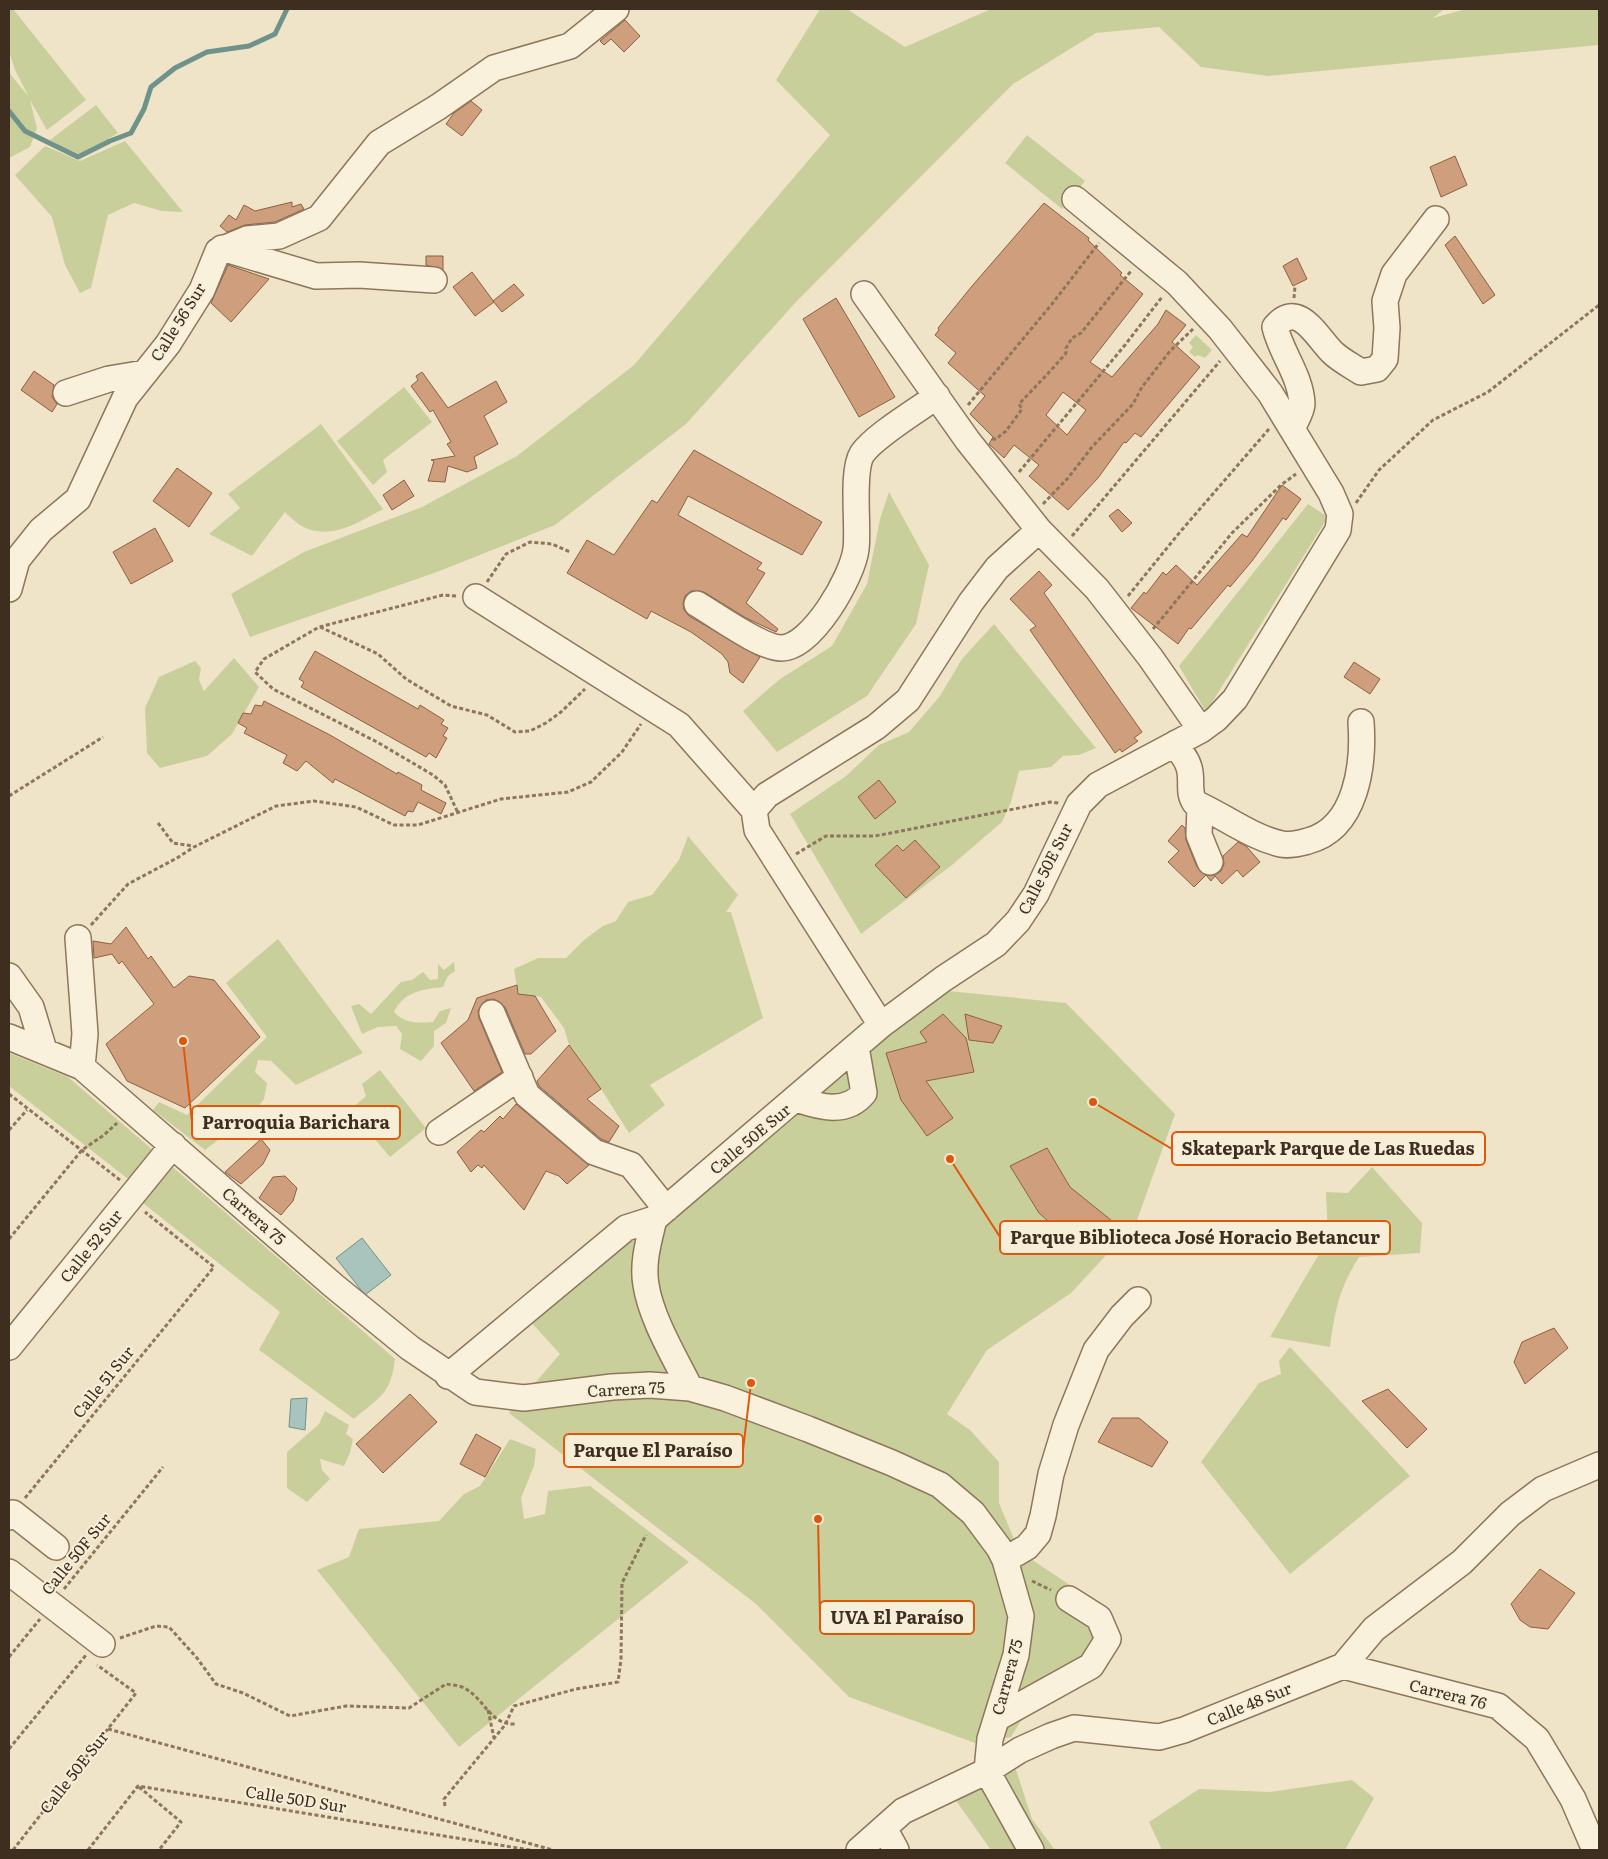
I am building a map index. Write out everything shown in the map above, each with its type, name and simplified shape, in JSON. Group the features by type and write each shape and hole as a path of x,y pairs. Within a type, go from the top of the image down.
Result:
{"street":[{"path":"222,248 247,239 279,236 319,218 379,143 438,107 494,68 570,46 616,9"},
{"path":"1075,199 1110,230 1177,283 1205,312 1232,345 1288,421 1331,494 1340,514 1338,530"},
{"path":"1288,421 1302,405 1297,381 1278,340 1275,327 1282,318 1294,316 1308,324 1333,353 1361,372 1377,369 1385,358 1387,328 1385,301 1394,274 1436,219"},
{"path":"222,248 316,276 359,275 434,280"},
{"name":"Calle 56 Sur","path":"9,589 17,560 41,530 78,498 125,398 168,344 202,290 214,256 222,248"},
{"path":"864,294 975,450 1059,552 1097,589 1201,730"},
{"path":"66,393 110,380 145,373"},
{"path":"697,604 764,643 782,648 799,641 820,622 847,577 856,550 858,473 861,455 874,442 937,396"},
{"path":"754,810 767,795 876,727 908,700 971,602 1034,523"},
{"name":"Calle 50E Sur","path":"448,1376 626,1228 660,1214 881,1026 944,979 996,944 1018,921 1036,894 1079,804 1098,785 1201,730 1216,719 1235,700 1338,530"},
{"path":"476,597 679,725 754,810 757,830 881,1026"},
{"path":"1176,743 1188,762 1190,793 1195,804 1253,833 1284,845 1311,840 1322,835 1335,826 1350,803 1360,764 1360,722"},
{"path":"1200,806 1199,835 1210,862"},
{"path":"78,938 85,1034 82,1067"},
{"path":"9,976 31,1006 44,1050"},
{"path":"492,1013 527,1094 594,1152 631,1166 660,1214 646,1254 646,1284 657,1317 690,1388"},
{"name":"Carrera 75","path":"9,1037 82,1067 132,1108 334,1286 410,1348 448,1376 475,1392 524,1398 612,1387 650,1385 690,1388 725,1398 816,1432 892,1462 940,1485 973,1513 1007,1565 1021,1616 1016,1655 990,1739 987,1771"},
{"path":"796,1100 821,1107 843,1106 856,1102 864,1093 856,1047"},
{"path":"439,1132 520,1077"},
{"name":"Calle 52 Sur","path":"9,1347 172,1145"},
{"path":"1007,1565 1038,1534 1044,1516 1051,1474 1066,1425 1096,1350 1122,1316 1138,1300"},
{"name":"Calle 48 Sur","path":"859,1850 903,1812 987,1771 1020,1750 1074,1728 1160,1737 1184,1730 1343,1666 1374,1629 1462,1562 1510,1514 1543,1489 1599,1465"},
{"path":"11,1515 56,1546"},
{"path":"9,1572 51,1605 95,1647"},
{"path":"997,1718 1091,1666 1108,1639 1099,1618 1069,1599"},
{"name":"Carrera 76","path":"1343,1666 1498,1706 1537,1739 1573,1799 1595,1850"},
{"path":"987,1771 1031,1850"},
{"path":"884,1828 896,1850"}],"path":[{"path":"955,421 1110,230"},
{"path":"975,450 988,438 996,440 1006,431 1022,409 1019,404 1036,383 1066,353 1066,348 1072,338 1081,333 1145,256"},
{"path":"1006,488 1125,345 1163,295 1177,283"},
{"path":"1338,530 1379,470 1433,420 1488,392 1599,305"},
{"path":"1034,523 1092,447 1133,404 1142,387 1170,351 1192,330 1205,312"},
{"path":"1059,552 1232,345"},
{"path":"1114,612 1180,532 1288,421"},
{"path":"1139,644 1163,619 1232,532 1281,485 1312,462"},
{"path":"458,813 445,785 433,775 377,742 273,689 255,672 264,659 319,627 443,595 476,597 506,554 530,542 552,544 570,552"},
{"path":"319,627 378,654 406,679 450,706 487,716 515,732 530,731 561,712 597,675"},
{"path":"78,938 128,884 194,847 276,806 314,801 356,807 394,825 418,825 501,799 568,792 591,782 622,752 640,728 648,706"},
{"path":"9,796 103,737"},
{"path":"779,865 826,836 875,836 1050,802 1079,804"},
{"path":"158,823 173,843 194,847"},
{"path":"9,1094 82,1150 132,1195"},
{"path":"9,1239 82,1150 104,1135 132,1108"},
{"path":"9,1130 28,1110"},
{"name":"Calle 51 Sur","path":"11,1515 214,1267 132,1195"},
{"name":"Calle 50F Sur","path":"9,1657 163,1467"},
{"path":"445,1806 444,1800 505,1725 514,1706 576,1689 618,1682 621,1659 622,1584 646,1536"},
{"path":"1007,1565 1069,1599"},
{"path":"9,1749 95,1647 156,1626 169,1628 216,1684 243,1693 290,1716 346,1706 409,1708 446,1684 462,1687 488,1710 498,1722 505,1725 516,1724"},
{"name":"Calle 50E Sur","path":"13,1850 136,1693 95,1647"},
{"path":"488,1710 494,1739"},
{"path":"108,1729 553,1850"},
{"path":"88,1850 138,1786 181,1822 159,1850"},
{"name":"Calle 50D Sur","path":"138,1786 530,1850"}],"green space":[{"path":"9,9 13,9 86,100 47,130 30,100 37,128 30,147 9,158 9,67 11,75 29,97 15,70 9,51"},
{"path":"820,9 847,9 905,47 991,9 1444,9 1433,18 1466,9 1599,9 1599,45 1268,76 1201,67 1159,27 1096,33 1013,84 795,303 686,424 555,525 437,572 250,637 231,594 304,552 422,507 517,456 634,365 830,135 776,80"},
{"path":"96,105 118,133 78,157 50,140"},
{"path":"1027,135 1085,181 1062,209 1005,163"},
{"path":"125,141 183,212 162,211 134,203 108,215 91,288 80,293 65,265 52,217 15,175 45,146 80,161"},
{"path":"1196,335 1212,350 1205,358 1197,355 1195,357 1189,352 1193,347 1189,343"},
{"path":"404,387 432,422 383,460 387,472 373,485 337,441"},
{"path":"321,424 383,509 343,529 321,532 300,525 285,512 252,556 209,534 240,508 228,494"},
{"path":"889,492 929,565 916,624 867,696 777,752 743,711 780,679 832,646 867,584 880,519"},
{"path":"1308,504 1328,517 1206,712 1179,666"},
{"path":"994,624 1096,748 1079,755 1063,756 1051,767 1019,771 1011,802 1002,822 952,865 861,934 790,814 846,776 879,745 909,732 940,696 962,659"},
{"path":"234,658 259,687 232,734 207,756 160,768 147,753 145,708 159,677 195,661 201,668 199,680 204,691"},
{"path":"688,836 738,895 726,912 731,912 763,1018 650,1085 665,1105 629,1133 601,1089 569,1045 564,1028 541,997 518,994 514,969 538,958 566,958 584,940 603,926 616,921 628,902 652,895 679,860"},
{"path":"278,939 363,1053 296,1085 271,1061 258,1060 255,1072 267,1083 264,1099 252,1114 205,1150 153,1110 159,1102 187,1115 267,1037 226,983"},
{"path":"454,962 455,971 448,976 443,987 428,989 408,996 398,1005 394,1012 407,1021 433,1022 440,1011 451,1008 446,1023 434,1031 434,1046 421,1061 400,1049 402,1034 396,1026 378,1027 362,1034 351,1006 359,1004 371,1014 401,982 412,980 423,972 430,980 438,979 438,964 444,970"},
{"path":"939,990 1066,1003 1175,1114 1136,1223 1071,1293 987,1350 947,1414 970,1430 999,1462 999,1503 1019,1551 1109,1611 1100,1651 1033,1701 1011,1737 975,1743 849,1697 756,1604 509,1413 560,1354 529,1320"},
{"path":"9,1053 68,1077 395,1359 387,1388 377,1400 354,1419 259,1350 280,1312 143,1203 132,1182 9,1086"},
{"path":"380,1070 426,1128 390,1157 350,1110 366,1096 362,1084"},
{"path":"1372,1167 1422,1223 1420,1253 1359,1257 1342,1290 1330,1347 1270,1337 1328,1239 1326,1192 1348,1193"},
{"path":"1290,1347 1410,1476 1290,1574 1201,1462 1259,1383 1281,1374 1279,1361"},
{"path":"325,1411 349,1425 346,1434 353,1439 350,1453 344,1466 320,1459 322,1470 330,1479 307,1502 287,1488 287,1452 319,1424"},
{"path":"510,1439 536,1449 534,1466 521,1498 524,1519 545,1514 548,1491 590,1486 689,1562 459,1747 317,1570 349,1557 359,1529 439,1521 464,1494 480,1486"},
{"path":"1014,1763 1032,1819 1055,1850 991,1850 952,1795"},
{"path":"1352,1780 1374,1798 1345,1850 1162,1850 1149,1822 1199,1789 1270,1792"}],"water":[{"path":"362,1238 391,1275 365,1295 336,1258"},
{"path":"307,1398 305,1430 289,1427 291,1399"}],"building":[{"path":"625,20 640,36 624,52 611,39 604,45 600,41"},
{"path":"471,101 482,110 462,136 446,124 454,113"},
{"path":"1455,156 1467,185 1441,197 1430,167"},
{"path":"292,202 292,207 301,204 304,209 275,222 245,225 227,232 220,226 229,215 236,220 244,205 255,211"},
{"path":"1044,203 1089,238 1088,240 1122,273 1120,275 1143,294 1090,362 1112,377 1158,324 1166,310 1186,325 1172,342 1200,367 1141,437 1135,433 1126,443 1124,442 1098,478 1068,510 1029,476 1039,465 1014,445 1004,458 989,444 993,437 970,414 985,396 948,363 956,353 935,335 939,330 938,328","holes":["1063,392 1086,410 1067,435 1046,415"]},
{"path":"1455,236 1495,295 1483,304 1445,245"},
{"path":"426,256 443,256 443,270 426,265"},
{"path":"1297,258 1307,279 1293,286 1283,266"},
{"path":"228,265 269,279 231,322 211,303"},
{"path":"472,272 494,302 475,316 453,287"},
{"path":"514,284 524,295 502,312 493,301"},
{"path":"836,298 895,397 859,417 803,319"},
{"path":"34,371 54,385 52,397 57,404 52,412 21,390"},
{"path":"422,372 448,408 496,381 507,402 484,416 498,444 474,457 477,468 467,472 448,466 445,482 428,481 434,461 431,460 455,456 447,444 451,442 433,410 430,412 411,386 418,380 416,376"},
{"path":"694,450 822,522 802,555 688,496 678,515 762,563 757,569 765,573 746,603 778,629 776,632 746,618 704,592 691,591 685,596 683,603 684,610 689,616 760,657 743,683 730,673 728,662 722,654 691,632 651,611 647,619 567,573 587,540 614,555 652,500 657,503"},
{"path":"177,468 212,493 189,527 153,501"},
{"path":"404,480 414,496 392,510 383,495"},
{"path":"1282,485 1301,499 1286,520 1283,518 1252,561 1230,587 1228,585 1191,629 1189,628 1178,644 1131,608 1144,592 1146,594 1163,572 1166,575 1176,565 1197,585 1242,534 1247,537"},
{"path":"1118,509 1132,523 1122,532 1109,516"},
{"path":"155,528 173,561 131,584 113,552"},
{"path":"1039,571 1052,585 1044,593 1142,732 1134,738 1138,741 1122,752 1120,749 1115,753 1030,630 1036,626 1010,599"},
{"path":"315,651 418,709 420,705 444,720 441,724 448,728 443,736 447,738 436,758 429,753 426,757 301,687 304,682 299,679"},
{"path":"1354,662 1380,679 1370,694 1344,677"},
{"path":"264,701 330,735 397,774 398,772 422,785 421,790 446,803 441,814 418,802 413,812 408,811 405,816 335,779 333,783 306,761 297,771 283,763 287,755 244,733 247,728 238,723 243,713 251,714 255,705 262,706"},
{"path":"879,780 896,802 875,819 858,797"},
{"path":"1182,825 1185,828 1186,840 1197,867 1206,875 1194,887 1168,862 1179,851 1168,841"},
{"path":"915,840 940,867 906,898 875,865 897,845 903,851"},
{"path":"1238,842 1246,846 1260,862 1243,877 1237,870 1222,884 1215,876 1211,881 1206,875 1215,875 1221,871 1224,864 1223,856"},
{"path":"126,927 148,959 151,956 174,988 189,976 214,980 260,1037 185,1108 127,1081 106,1044 154,1004 122,961 119,964 112,954 94,958 93,941 111,944"},
{"path":"517,985 518,994 535,996 556,1031 531,1054 525,1054 505,1007 494,999 486,1000 478,1011 479,1018 502,1072 474,1091 441,1043 468,1020 477,998"},
{"path":"943,1014 966,1038 974,1072 926,1081 953,1118 927,1136 901,1100 886,1053 927,1042 920,1032"},
{"path":"965,1014 1002,1026 993,1043 969,1040"},
{"path":"569,1045 601,1089 587,1099 619,1126 609,1142 601,1139 539,1086 537,1081"},
{"path":"516,1104 589,1165 567,1184 559,1176 546,1171 524,1210 484,1165 482,1168 478,1165 471,1172 457,1152 481,1130 484,1132 500,1116 503,1119"},
{"path":"261,1139 270,1150 263,1164 241,1184 225,1172"},
{"path":"1047,1148 1070,1187 1117,1225 1087,1255 1039,1213 1010,1166"},
{"path":"285,1176 297,1188 293,1201 281,1215 259,1198 273,1177"},
{"path":"1554,1328 1568,1348 1525,1384 1514,1362 1522,1342"},
{"path":"1388,1389 1427,1429 1407,1448 1362,1401"},
{"path":"410,1394 437,1422 383,1473 356,1444"},
{"path":"1112,1418 1139,1418 1168,1442 1152,1467 1098,1442"},
{"path":"476,1434 501,1448 485,1477 460,1464"},
{"path":"1540,1569 1575,1593 1548,1629 1530,1627 1520,1620 1511,1604"}],"waterway":[{"path":"9,111 25,131 78,157 131,133 144,109 151,87 175,68 207,52 249,46 275,34 287,9"}],"place":[{"name":"Parroquia Barichara","path":"183,1041"},
{"name":"Skatepark Parque de Las Ruedas","path":"1093,1102"},
{"name":"Parque Biblioteca José Horacio Betancur","path":"950,1159"},
{"name":"Parque El Paraíso","path":"751,1383"},
{"name":"UVA El Paraíso","path":"818,1519"}]}
